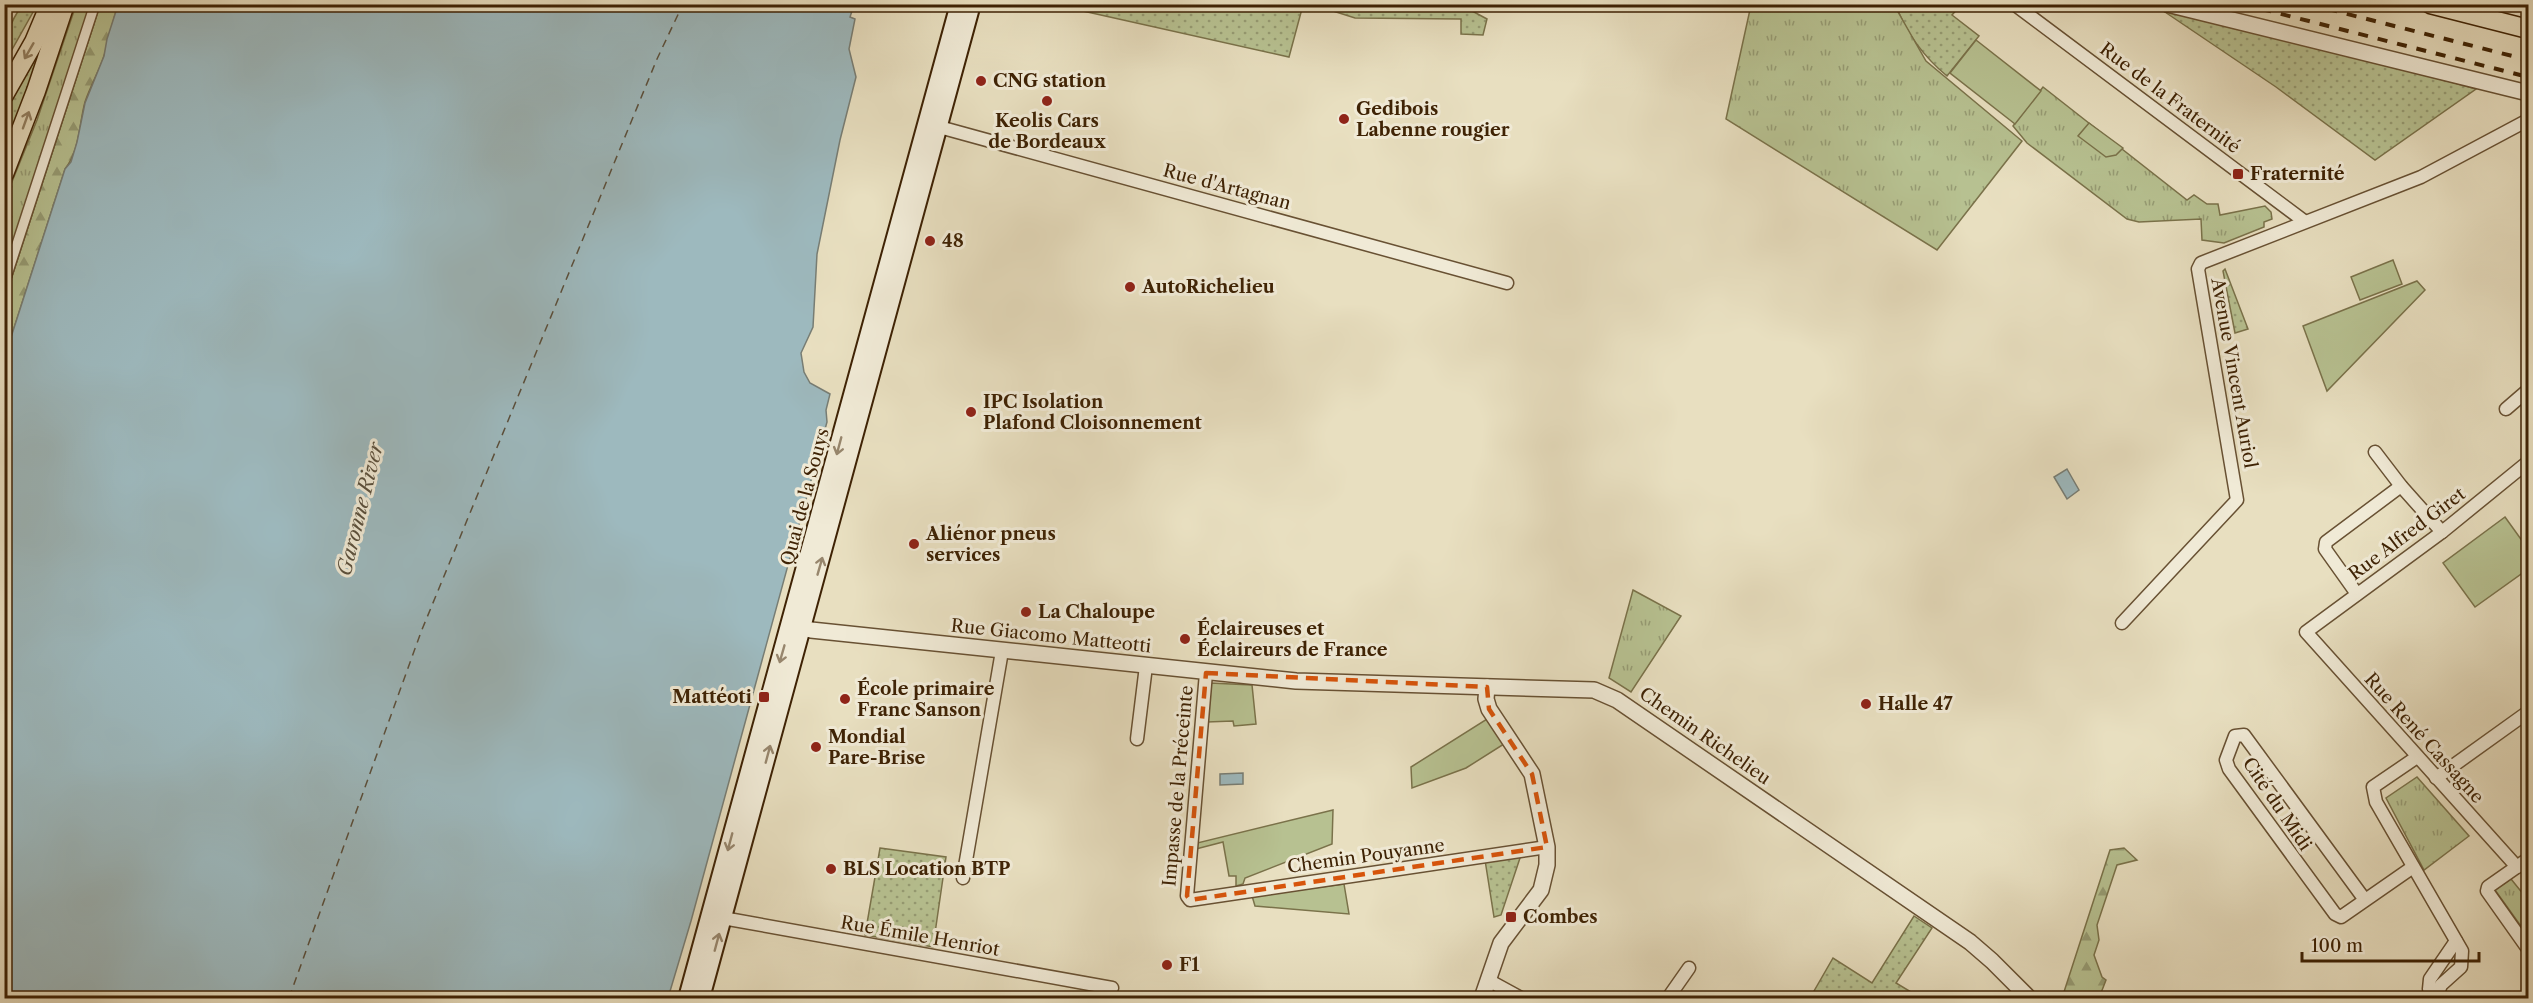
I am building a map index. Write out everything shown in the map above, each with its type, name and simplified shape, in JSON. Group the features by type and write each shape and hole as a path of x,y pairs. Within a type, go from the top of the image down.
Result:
{"main road":[{"path":"4,95 34,42 50,4"},
{"path":"4,174 29,112 65,4"},
{"name":"Quai de la Souys","path":"701,999 717,917 932,125 959,4"},
{"name":"Quai de la Souys","path":"932,125 972,4"},
{"path":"2430,4 2529,29"},
{"path":"2472,4 2529,19"},
{"name":"Quai de la Souys","path":"687,999 717,917"}],"street":[{"path":"4,284 95,4"},
{"name":"Rue de la Fraternité","path":"2014,4 2304,221"},
{"path":"2167,4 2529,93"},
{"name":"Avenue Vincent Auriol","path":"2122,623 2237,500 2198,269 2201,263 2421,177 2529,120"},
{"name":"Rue d'Artagnan","path":"932,125 1506,283"},
{"path":"2506,409 2529,390"},
{"path":"2375,452 2401,486 2442,532"},
{"name":"Rue Alfred Giret","path":"2306,632 2442,532 2529,462"},
{"path":"2357,594 2325,549 2326,542 2401,486"},
{"name":"Rue Giacomo Matteotti","path":"796,627 1296,681"},
{"name":"Rue René Cassagne","path":"2306,632 2517,867"},
{"path":"963,878 1002,651"},
{"path":"1137,739 1146,666"},
{"name":"Impasse de la Préceinte","path":"1190,900 1187,896 1206,673"},
{"name":"Chemin Richelieu","path":"1296,681 1594,690 1617,700 1970,942 2029,999"},
{"path":"1482,999 1501,943 1541,890 1547,865 1546,847 1532,774 1489,709 1486,699 1487,687"},
{"path":"2436,778 2529,712"},
{"name":"Cité du Midi","path":"2365,900 2244,735 2235,736 2226,760 2229,769 2335,914 2341,917 2413,867"},
{"path":"2417,757 2373,787 2376,802 2462,951 2461,967 2441,985 2435,998"},
{"name":"Chemin Pouyanne","path":"1190,900 1546,847"},
{"path":"2529,859 2488,887 2487,891 2529,949"},
{"name":"Rue Émile Henriot","path":"717,917 1112,988"},
{"path":"2435,998 2429,988 2430,979 2456,941"},
{"path":"1668,999 1689,968"},
{"path":"1488,980 1521,999"}],"highlighted area":[{"path":"1206,673 1487,687 1489,709 1532,774 1547,847 1190,900 1187,896"}],"green space":[{"path":"23,4 37,5 5,62 8,32"},
{"path":"59,5 5,157 5,109"},
{"path":"76,5 100,5 5,298 5,199 37,120"},
{"path":"100,5 118,5 103,59 85,102 74,154 65,169 5,356 5,298"},
{"path":"1056,5 1303,5 1289,57"},
{"path":"1314,5 1461,5 1487,19 1483,35 1461,34 1461,19 1355,18"},
{"path":"1751,5 1894,5 1926,61 2022,141 1937,250 1726,119"},
{"path":"1896,5 1961,5 1952,15 1979,36 1947,76 1917,44"},
{"path":"2156,6 2476,89 2375,160 2276,87"},
{"path":"1976,40 2041,91 2015,124 1950,73"},
{"path":"2043,87 2187,200 2194,195 2207,204 2218,204 2220,215 2265,206 2271,212 2272,219 2264,222 2264,227 2224,243 2202,240 2201,219 2139,222 2127,219 2027,143 2013,126"},
{"path":"2089,123 2123,148 2116,155 2106,157 2078,136"},
{"path":"2393,260 2402,284 2360,300 2351,277"},
{"path":"2225,269 2248,329 2235,333 2223,271"},
{"path":"2417,281 2425,290 2327,391 2303,326"},
{"path":"2505,517 2528,549 2528,569 2475,607 2443,563"},
{"path":"1633,590 1681,616 1631,692 1609,678"},
{"path":"1210,683 1252,685 1256,724 1234,726 1233,721 1207,722"},
{"path":"1487,719 1504,744 1466,768 1412,788 1411,767"},
{"path":"2417,777 2469,836 2424,870 2386,798"},
{"path":"1333,810 1332,844 1245,878 1243,884 1236,886 1236,876 1229,876 1223,842 1196,849 1197,843"},
{"path":"880,848 946,857 933,947 865,935"},
{"path":"2124,848 2137,860 2117,865 2097,925 2099,940 2094,955 2102,977 2106,980 2099,998 2062,998 2110,850"},
{"path":"1521,855 1501,915 1494,917 1485,860"},
{"path":"2511,879 2528,900 2528,936 2495,890"},
{"path":"1344,884 1349,914 1255,906 1252,896"},
{"path":"1914,916 1932,928 1896,983 1921,998 1810,998 1833,958 1872,983"}],"water":[{"name":"Garonne River","path":"118,5 854,5 850,17 855,19 849,49 856,77 840,140 817,254 813,327 801,353 804,372 810,383 830,394 826,410 827,422 668,998 5,998 5,356 65,169 71,162 85,103 104,56"},
{"path":"2067,469 2079,490 2067,499 2054,477"},
{"path":"1243,773 1243,784 1220,785 1220,774"}],"ferry route":[{"path":"289,998 421,632 657,59 683,4"}],"railway":[{"path":"2242,4 2528,77"},
{"path":"2308,4 2528,60"}],"place":[{"name":"CNG station","path":"981,81"},
{"name":"Keolis Cars de Bordeaux","path":"1047,101"},
{"name":"Gedibois Labenne rougier","path":"1344,119"},
{"name":"Fraternité","path":"2238,174"},
{"name":"48","path":"930,241"},
{"name":"AutoRichelieu","path":"1130,287"},
{"name":"IPC Isolation Plafond Cloisonnement","path":"971,412"},
{"name":"Aliénor pneus services","path":"914,544"},
{"name":"La Chaloupe","path":"1026,612"},
{"name":"Éclaireuses et Éclaireurs de France","path":"1185,639"},
{"name":"Mattéoti","path":"764,697"},
{"name":"École primaire Franc Sanson","path":"845,699"},
{"name":"Halle 47","path":"1866,704"},
{"name":"Mondial Pare-Brise","path":"816,747"},
{"name":"BLS Location BTP","path":"831,869"},
{"name":"Combes","path":"1511,917"},
{"name":"F1","path":"1167,965"}]}
